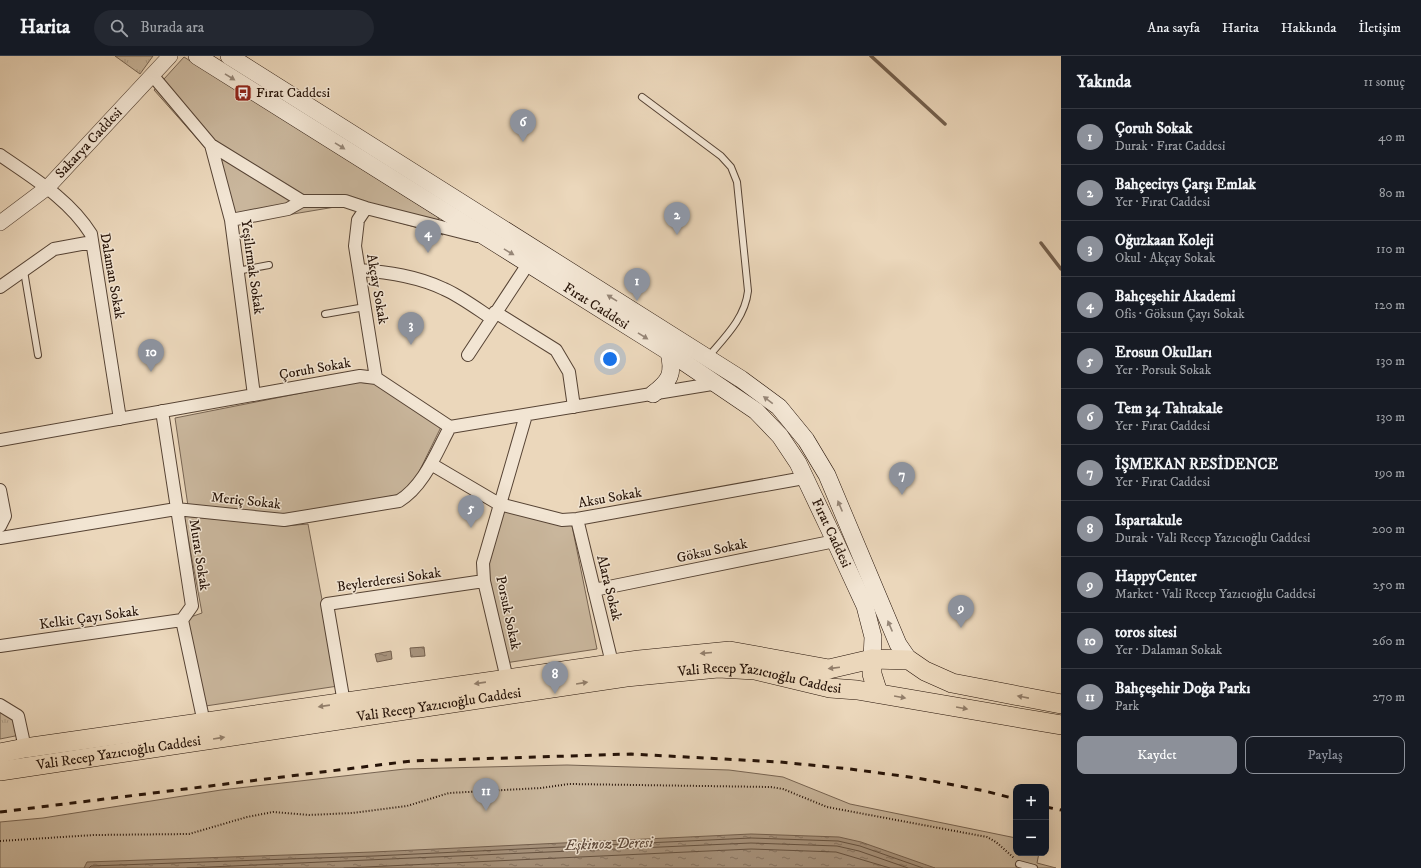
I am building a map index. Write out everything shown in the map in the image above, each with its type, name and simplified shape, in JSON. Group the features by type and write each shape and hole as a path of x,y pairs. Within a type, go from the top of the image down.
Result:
{"main road":[{"name":"Fırat Caddesi","path":"197,56 669,352 756,411 780,436 798,463 835,541 865,606 873,637 872,659"},
{"name":"Fırat Caddesi","path":"229,56 741,379 779,407 806,440 827,475 898,644 909,660"},
{"path":"653,394 666,384 670,375 671,367 669,352"},
{"name":"Vali Recep Yazıcıoğlu Caddesi","path":"0,753 25,748 612,663 730,651 829,669 872,659 909,660"},
{"path":"872,659 872,674 878,693"},
{"path":"909,660 926,671 952,683 1061,704"},
{"name":"Vali Recep Yazıcıoğlu Caddesi","path":"0,771 626,677 718,668 754,670 830,688 878,693 923,701"},
{"path":"923,701 931,693 931,684 926,671"},
{"path":"923,701 1061,724"}],"street":[{"name":"Sakarya Caddesi","path":"0,222 48,187 170,56"},
{"path":"153,76 211,145 302,201"},
{"name":"Yeşilırmak Sokak","path":"211,145 230,220 254,395"},
{"name":"Dalaman Sokak","path":"0,155 48,187 83,221 91,234 120,419"},
{"path":"230,220 288,209 302,201 345,201 366,208 485,238"},
{"name":"Akçay Sokak","path":"366,208 358,220 356,239 359,270 376,378"},
{"path":"0,287 54,249 92,242"},
{"path":"468,355 528,264"},
{"path":"359,270 392,272 445,289 556,350 569,372 574,407"},
{"name":"Çoruh Sokak","path":"0,440 360,376 376,378 450,427"},
{"path":"450,427 741,379"},
{"name":"Murat Sokak","path":"162,411 192,606 182,620"},
{"name":"Porsuk Sokak","path":"507,679 484,581 483,563 526,415"},
{"name":"Meriç Sokak","path":"0,538 176,509 284,520 399,502 411,494 431,464 450,427"},
{"name":"Aksu Sokak","path":"431,464 499,504 562,520 577,519 804,478"},
{"path":"0,490 5,516 0,526"},
{"name":"Alara Sokak","path":"577,519 612,663"},
{"name":"Göksu Sokak","path":"594,590 835,541"},
{"name":"Beylerderesi Sokak","path":"344,703 326,604 484,581"},
{"path":"182,620 204,723"},
{"name":"Kelkit Çayı Sokak","path":"0,646 182,620"},
{"path":"0,705 18,716 25,748"}],"lane":[{"path":"642,97 721,156 731,167 737,182 748,291 747,299 742,315 707,358"},
{"path":"237,271 269,265"},
{"path":"24,271 38,355"},
{"path":"325,314 366,307"},
{"path":"1019,864 1034,868"}],"path":[{"path":"0,841 94,835 189,834 247,817 273,812 309,815 352,813 407,806 449,793 541,788 569,784 763,787 783,789 827,807 987,837 996,842 1019,864"}],"green space":[{"path":"115,56 153,56 140,74"},
{"path":"184,57 438,217 443,235 341,206 227,225 208,151 154,90"},
{"path":"357,382 377,384 441,427 411,488 397,495 281,516 188,506 175,418"},
{"path":"502,509 571,521 597,649 505,663 486,563"},
{"path":"184,516 285,526 308,524 338,686 199,707 182,620 202,613"},
{"path":"0,710 15,717 20,735 0,739"},
{"path":"567,765 729,770 783,777 850,804 1013,837 1013,856 1038,856 1037,863 1056,868 0,868 0,822 43,818 221,790 405,769"}],"water":[{"path":"424,647 425,656 411,657 410,648"},
{"path":"391,651 392,659 377,662 375,654"},
{"name":"Eşkinoz Deresi","path":"751,834 839,837 861,842 935,868 84,868 87,862 373,852"}],"waterway":[{"path":"871,56 945,124"},
{"path":"1041,243 1061,269"}],"railway":[{"path":"0,812 411,761 631,754 780,762 850,769 917,778 985,791 1013,798"},
{"path":"1049,808 1061,810"}],"place":[{"name":"Fırat Caddesi","path":"243,93"},
{"name":"Tem 34 Tahtakale","path":"523,142"},
{"name":"Bahçecitys Çarşı Emlak","path":"677,235"},
{"name":"Bahçeşehir Akademi","path":"428,253"},
{"name":"Çoruh Sokak","path":"637,301"},
{"name":"Oğuzkaan Koleji","path":"411,345"},
{"name":"toros sitesi","path":"151,372"},
{"name":"İŞMEKAN RESİDENCE","path":"902,495"},
{"name":"Erosun Okulları","path":"471,528"},
{"name":"HappyCenter","path":"961,628"},
{"name":"Ispartakule","path":"555,694"},
{"name":"Bahçeşehir Doğa Parkı","path":"486,811"}]}
